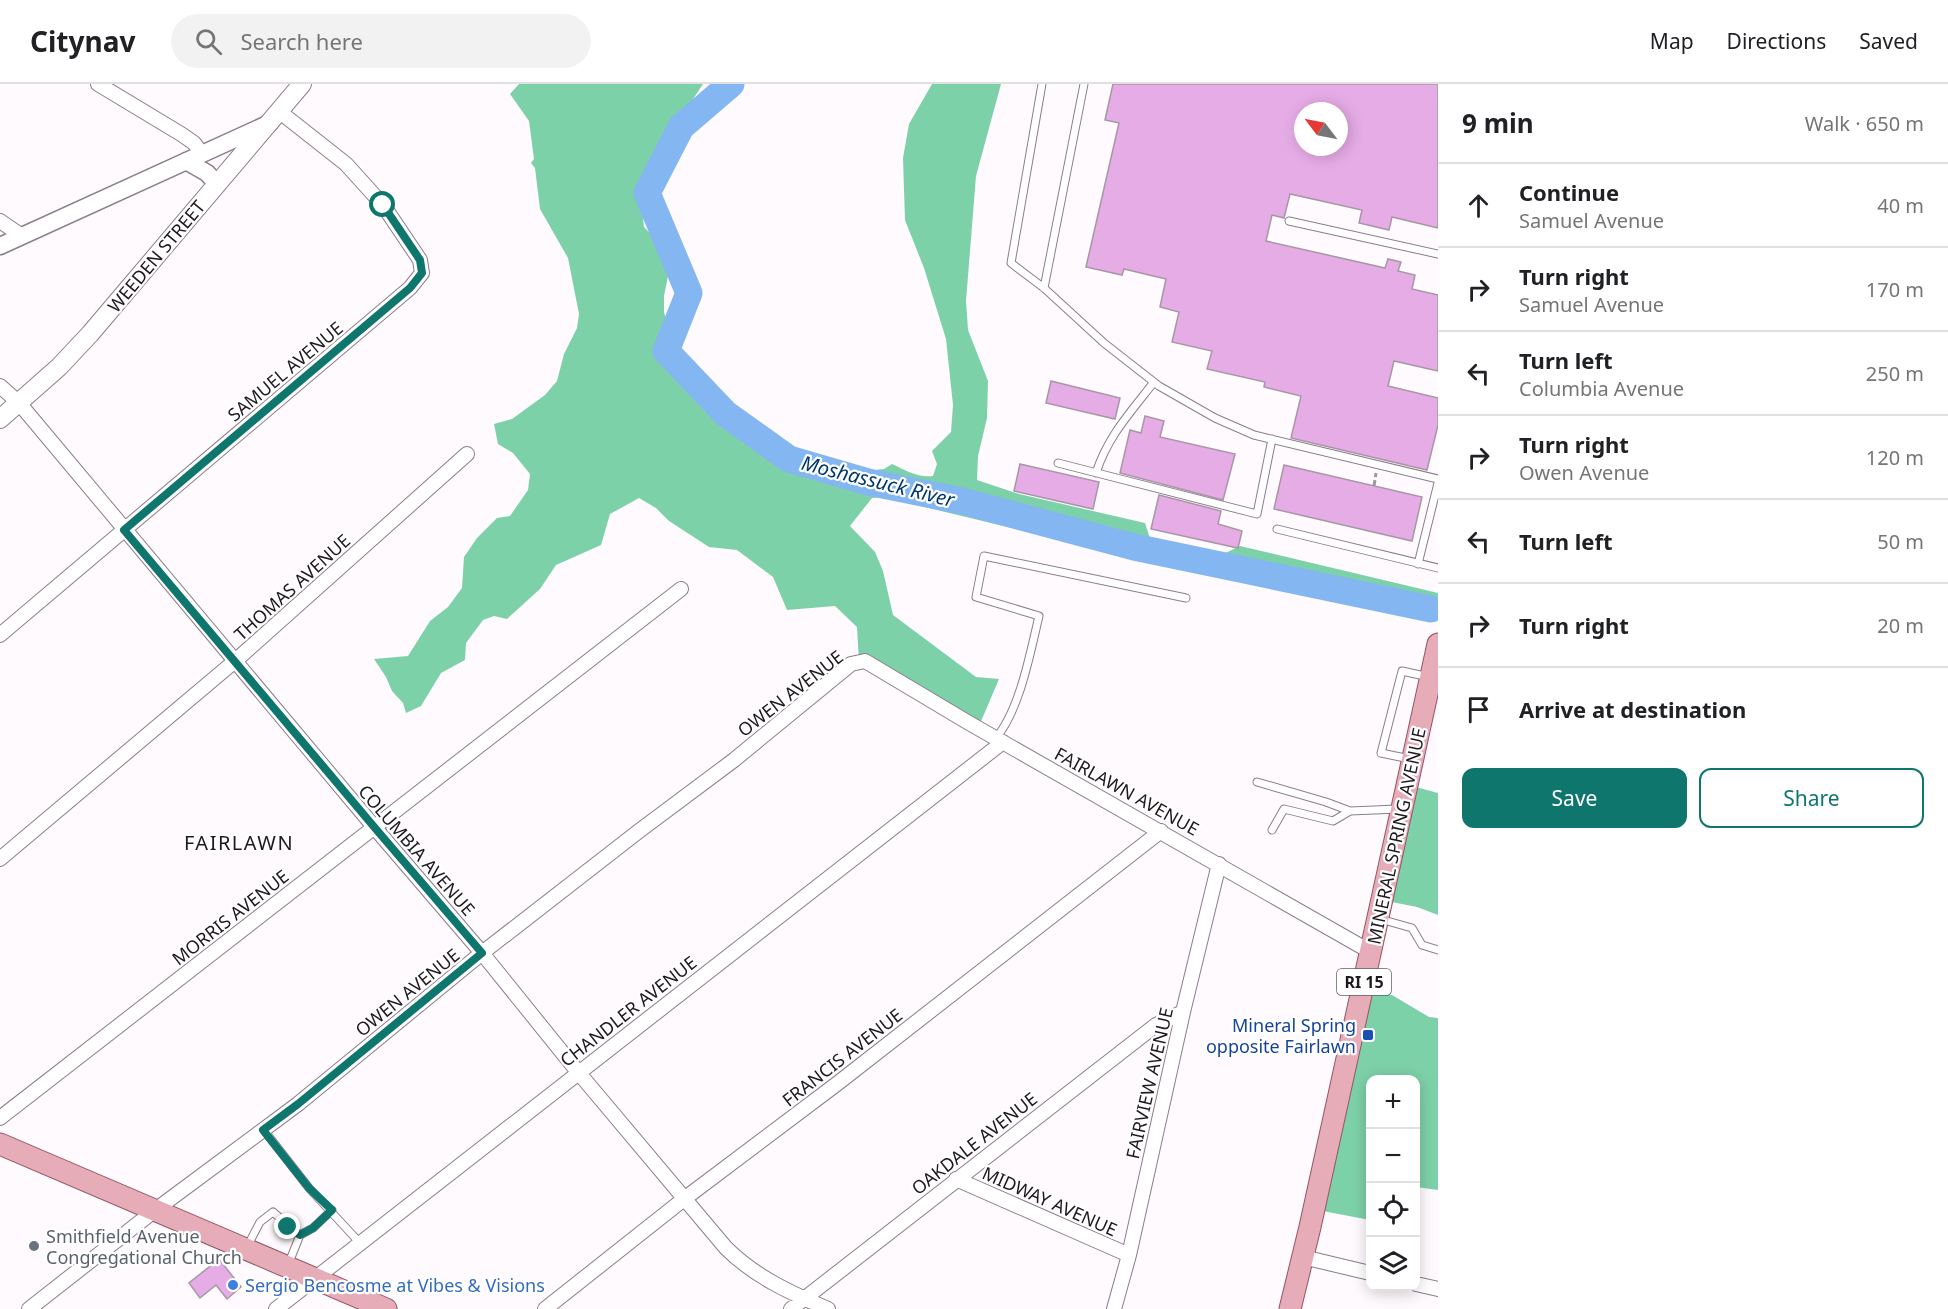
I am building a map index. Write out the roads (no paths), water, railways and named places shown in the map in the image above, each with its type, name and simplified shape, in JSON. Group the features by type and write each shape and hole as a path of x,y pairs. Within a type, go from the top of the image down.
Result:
{"main road":[{"name":"WEEDEN STREET","path":"0,419 58,367 90,334 302,84"},
{"name":"MINERAL SPRING AVENUE","path":"1290,1309 1437,652"},
{"path":"0,1144 386,1309"}],"street":[{"path":"98,84 182,134 194,143 202,154"},
{"path":"0,246 202,154 275,117"},
{"name":"SAMUEL AVENUE","path":"0,635 410,288 422,273 420,260 376,197 346,164 275,117"},
{"path":"186,161 207,173 218,184"},
{"path":"0,221 22,236"},
{"name":"COLUMBIA AVENUE","path":"0,386 19,403 482,953 684,1199 736,1257 775,1285 828,1309"},
{"name":"THOMAS AVENUE","path":"0,859 235,661 467,454"},
{"name":"MORRIS AVENUE","path":"0,1118 681,589"},
{"name":"FAIRLAWN AVENUE","path":"865,662 1371,952"},
{"name":"OWEN AVENUE","path":"29,1309 154,1210 298,1104 482,953 734,760 851,664 865,662"},
{"name":"CHANDLER AVENUE","path":"276,1309 999,740"},
{"name":"FRANCIS AVENUE","path":"544,1309 1161,831"},
{"name":"FAIRVIEW AVENUE","path":"1114,1309 1129,1255 1183,1012 1219,864"},
{"name":"OAKDALE AVENUE","path":"791,1309 1156,1025 1183,1012"},
{"name":"MIDWAY AVENUE","path":"956,1179 1129,1255"},
{"path":"1303,1257 1366,1272"},
{"path":"1420,1285 1438,1289"}],"lane":[{"path":"1042,84 1011,263 1044,288 1104,343 1154,382 1215,418 1254,435 1438,481 1418,564"},
{"path":"1044,288 1084,84"},
{"path":"1289,221 1438,254"},
{"path":"1096,473 1103,451 1154,382"},
{"path":"1058,463 1257,514 1272,440"},
{"path":"1277,529 1438,568"},
{"path":"999,740 1029,658 1039,616 976,597 984,556 1186,598"},
{"path":"1414,760 1381,753 1402,671 1431,677"},
{"path":"1257,782 1326,802 1350,812"},
{"path":"1272,830 1284,809 1333,820 1350,812 1403,808"},
{"path":"1378,918 1412,928 1422,945 1438,950"},
{"path":"263,1130 309,1188 332,1210 360,1243"},
{"path":"287,1267 300,1235 313,1228 332,1210"},
{"path":"245,1250 260,1222 273,1212 300,1235"}],"waterway":[{"name":"Moshassuck River","path":"731,84 681,127 647,193 689,293 666,351 726,414 789,459 868,482 962,501 1134,547 1431,609"}],"place":[{"name":"Mineral Spring opposite Fairlawn","path":"1368,1035"},
{"name":"Smithfield Avenue Congregational Church","path":"34,1246"},
{"name":"Sergio Bencosme at Vibes & Visions","path":"233,1285"}],"district":[{"name":"FAIRLAWN","path":"239,842"}]}
